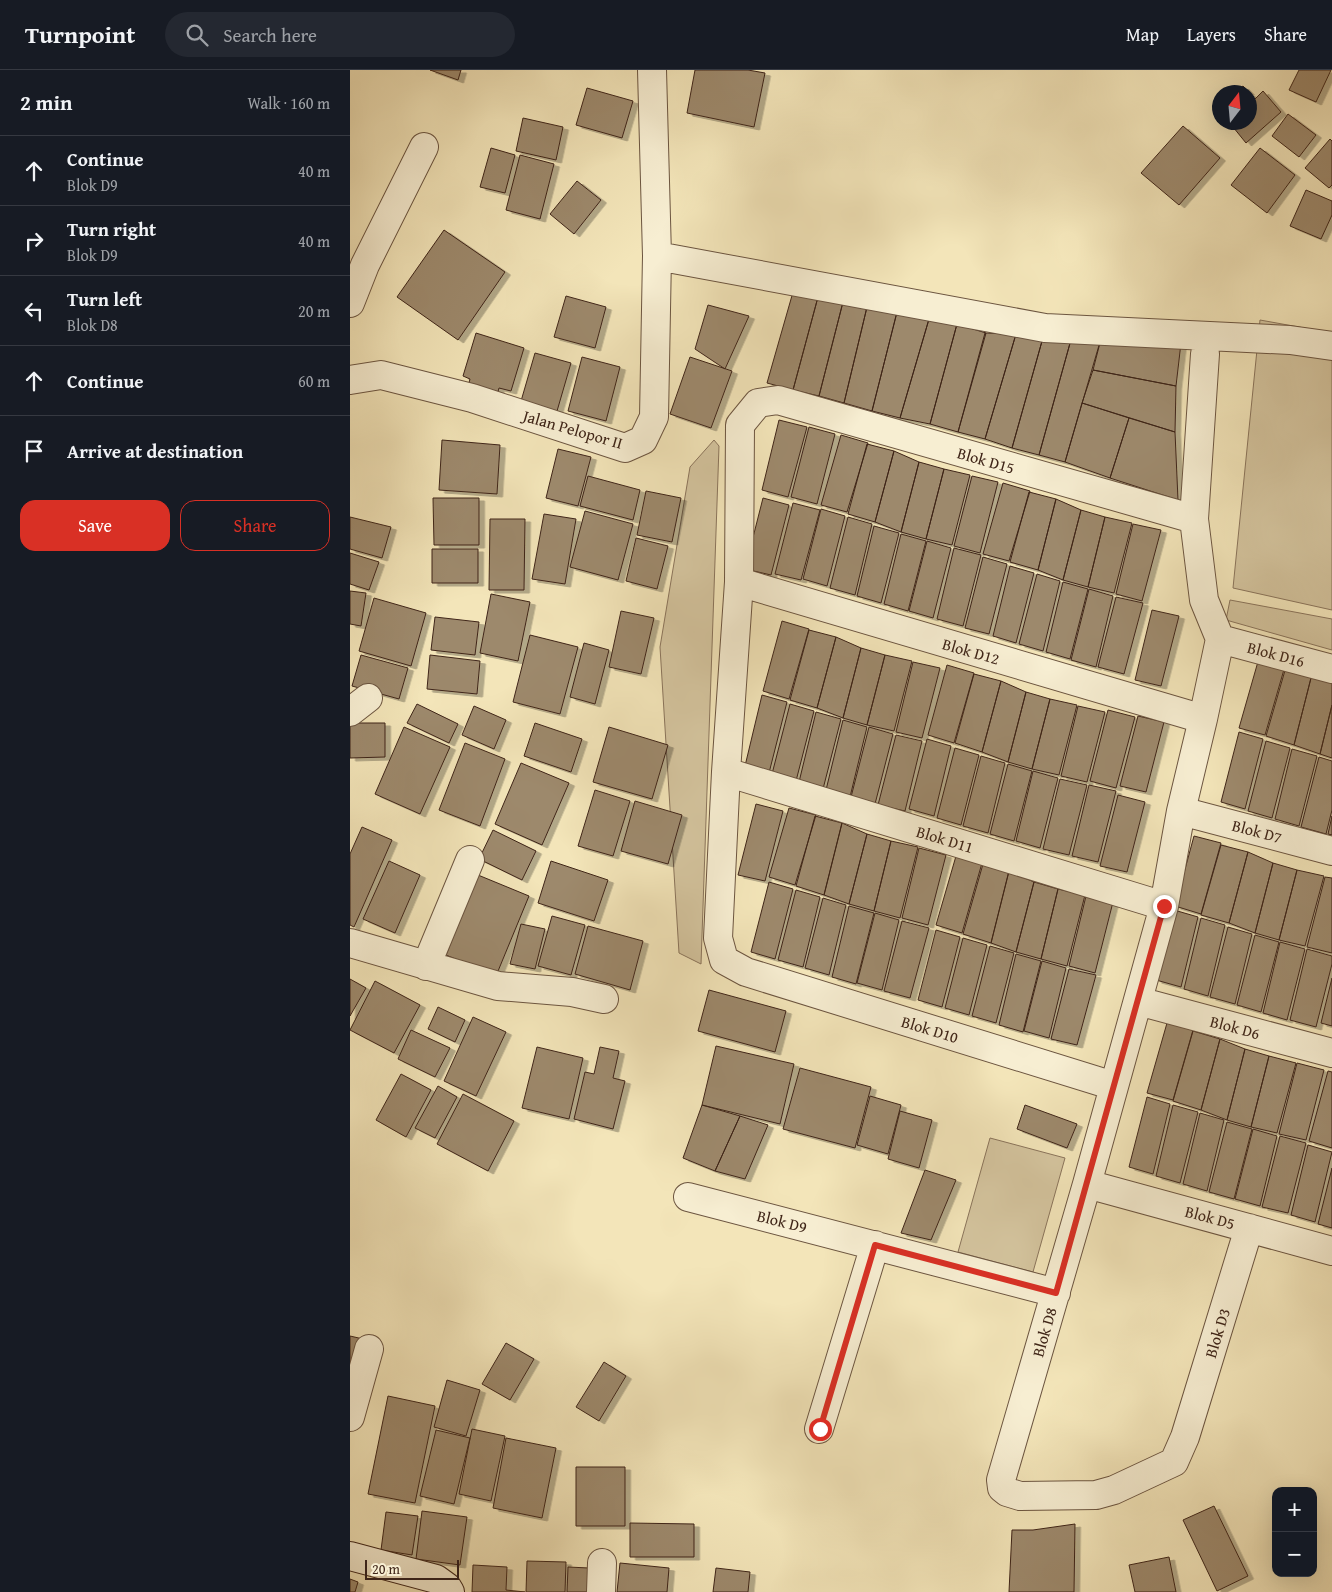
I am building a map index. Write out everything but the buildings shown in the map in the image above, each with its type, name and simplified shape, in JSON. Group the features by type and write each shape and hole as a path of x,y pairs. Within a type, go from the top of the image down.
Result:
{"street":[{"name":"Jalan Pelopor II","path":"350,380 380,375 472,398 625,448 643,440 654,417 657,256 652,70"},
{"path":"350,303 365,264 424,147"},
{"path":"657,256 1045,328 1290,340 1332,346"},
{"path":"1205,354 1194,519 1204,600 1220,639"},
{"name":"Blok D15","path":"778,400 1194,519"},
{"name":"Blok D10","path":"778,400 758,403 740,425 739,582 726,772 718,938 724,960 746,972 1114,1086"},
{"name":"Blok D12","path":"739,582 1203,720"},
{"name":"Blok D16","path":"1220,639 1332,668"},
{"name":"Blok D8","path":"1001,1480 1087,1184 1164,906 1181,811 1220,639"},
{"name":"Blok D11","path":"726,772 1164,906"},
{"name":"Blok D7","path":"1181,811 1332,851"},
{"path":"426,966 470,860"},
{"path":"350,942 498,986 572,992 604,999"},
{"name":"Blok D6","path":"1138,1001 1332,1053"},
{"name":"Blok D5","path":"1087,1184 1332,1251"},
{"name":"Blok D9","path":"688,1197 1056,1293"},
{"name":"Blok D3","path":"1001,1480 1002,1488 1007,1492 1020,1496 1096,1495 1114,1490 1174,1462 1185,1437 1249,1228"},
{"path":"820,1429 875,1245"},
{"path":"350,1417 369,1349"},
{"path":"350,1556 436,1579 448,1587 450,1592"},
{"path":"601,1592 602,1564"}],"shaded area":[{"path":"1260,320 1332,333 1332,610 1233,588"},
{"path":"714,440 719,446 701,964 679,953 660,647 690,467"},
{"path":"1230,600 1332,619 1332,650 1226,620"},
{"path":"990,1138 1065,1158 1033,1272 958,1252"}],"route":[{"path":"820,1429 875,1245 1056,1293 1164,906"}]}
